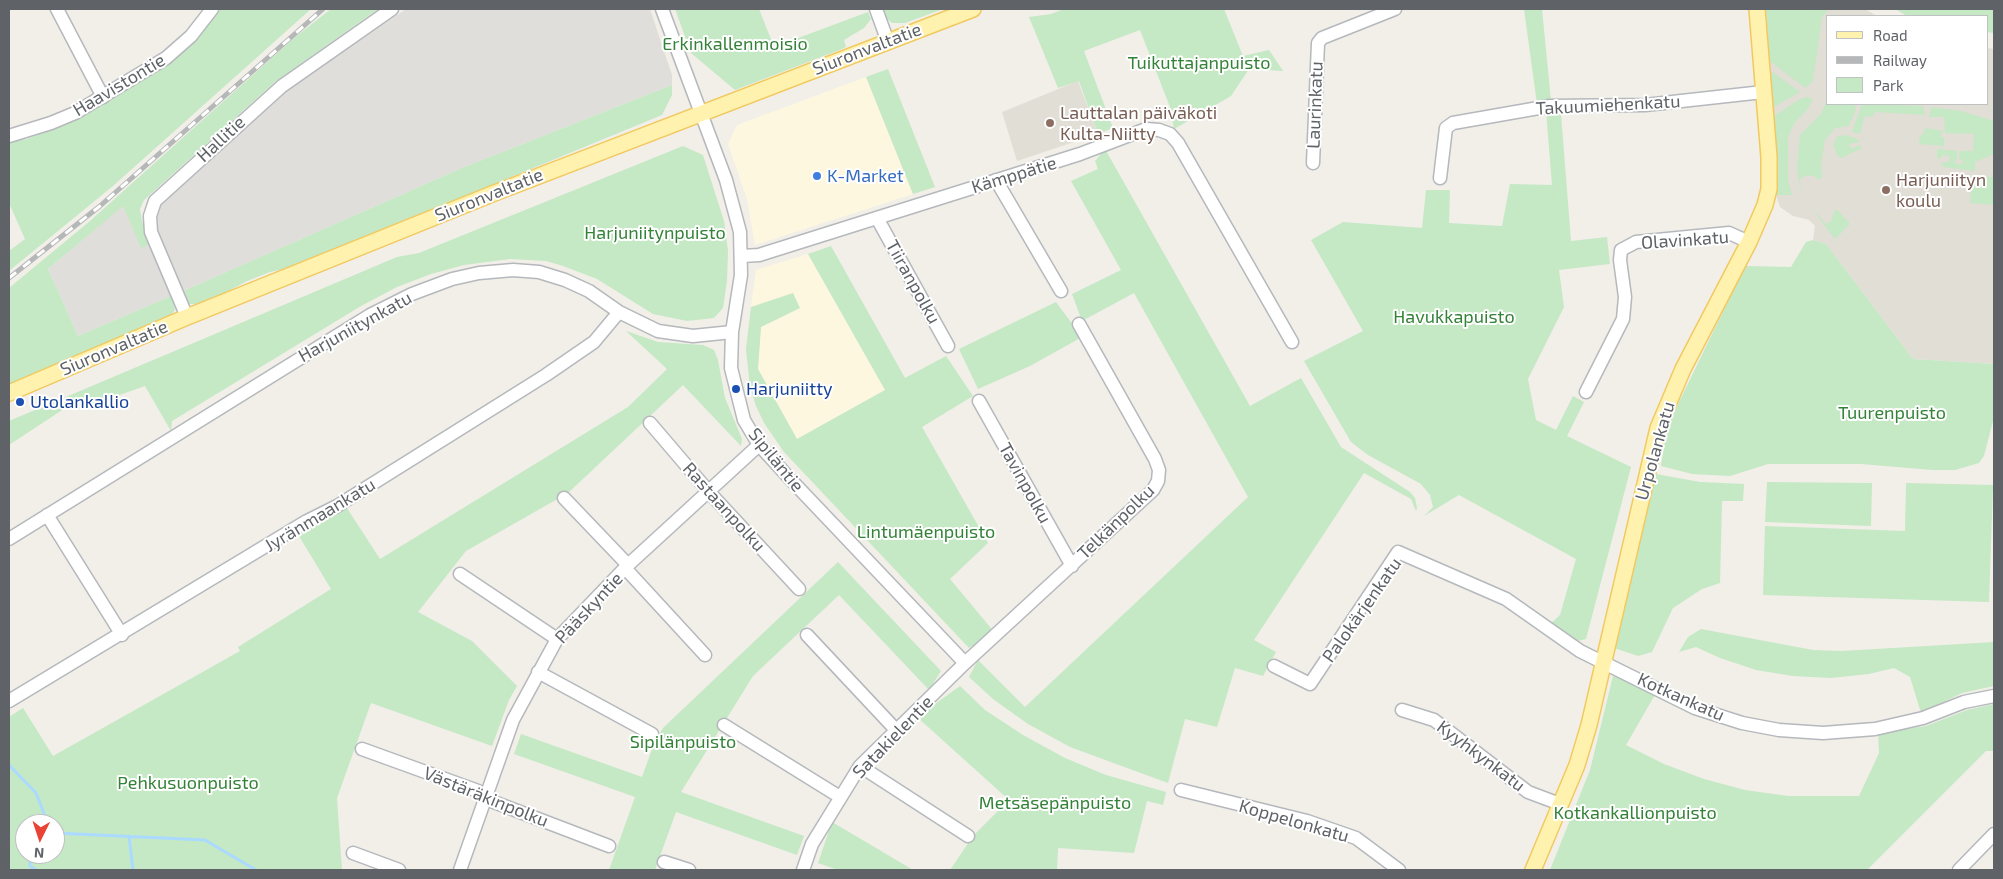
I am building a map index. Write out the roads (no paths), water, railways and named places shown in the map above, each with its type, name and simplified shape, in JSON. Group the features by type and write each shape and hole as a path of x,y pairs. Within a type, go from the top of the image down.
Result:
{"main road":[{"name":"Siuronvaltatie","path":"9,393 187,317 700,112 973,9"},
{"name":"Urpolankatu","path":"1533,870 1577,765 1604,662 1616,602 1658,428 1683,369 1763,212 1769,189 1769,157 1757,9"}],"street":[{"path":"57,9 103,97"},
{"name":"Haavistontie","path":"9,136 51,123 103,97 178,48 212,9"},
{"name":"Hallitie","path":"187,317 151,232 150,216 155,201 282,86 392,9"},
{"path":"662,9 700,112"},
{"path":"876,9 888,42"},
{"name":"Laurinkatu","path":"1313,163 1318,43 1322,38 1395,9"},
{"name":"Takuumiehenkatu","path":"1440,178 1446,128 1453,123 1550,106 1645,105 1763,92"},
{"name":"Sipiläntie","path":"700,112 734,203 740,232 742,256 740,294 732,332 731,368 744,420 759,445 894,590 966,663"},
{"name":"Kämppätie","path":"742,256 759,255 877,218 1080,154 1146,129 1159,130 1170,134 1181,148 1292,342"},
{"path":"996,180 1061,291"},
{"name":"Tiiranpolku","path":"877,218 948,346"},
{"name":"Olavinkatu","path":"1586,392 1623,318 1625,297 1620,260 1622,250 1636,242 1729,233 1749,242"},
{"name":"Harjuniitynkatu","path":"9,538 370,315 412,294 452,279 504,271 539,272 565,280 589,291 620,312 658,331 692,336 732,332"},
{"name":"Jyränmaankatu","path":"9,701 122,635 307,521 337,506 546,375 594,342 620,312"},
{"name":"Telkänpolku","path":"966,663 1153,490 1158,481 1159,470 1155,459 1079,324"},
{"name":"Tavinpolku","path":"979,401 1072,566"},
{"name":"Rastaanpolku","path":"650,423 709,492 799,589"},
{"name":"Pääskyntie","path":"460,870 513,720 557,638 627,567 759,445"},
{"path":"564,498 705,655"},
{"path":"46,515 122,635"},
{"name":"Palokärjenkatu","path":"1274,666 1310,684 1398,552 1506,599 1571,646 1604,662"},
{"path":"460,574 557,638"},
{"path":"807,635 896,730"},
{"name":"Kotkankatu","path":"1604,662 1695,708 1742,723 1779,730 1823,733 1875,729 1923,718 1964,702 1994,696"},
{"name":"Satakielentie","path":"803,870 812,844 860,766 966,663"},
{"path":"538,672 652,734"},
{"name":"Kyyhkynkatu","path":"1402,710 1434,720 1528,792 1560,804"},
{"path":"724,725 840,797"},
{"name":"Västäräkinpolku","path":"362,749 478,791 486,799 609,846"},
{"path":"860,766 968,836"},
{"name":"Koppelonkatu","path":"1181,790 1307,821 1356,838 1399,870"},
{"path":"1959,870 1994,834"},
{"path":"353,853 399,870"},
{"path":"664,862 689,870"}],"waterway":[{"path":"9,765 36,793 44,814"},
{"path":"65,833 205,840 256,870"},
{"path":"129,836 133,870"},
{"path":"30,864 36,870"}],"railway":[{"path":"9,278 100,206 323,9"}],"place":[{"name":"Lauttalan päiväkoti Kulta-Niitty","path":"1050,123"},
{"name":"K-Market","path":"817,176"},
{"name":"Harjuniityn koulu","path":"1886,190"},
{"name":"Harjuniitty","path":"736,389"},
{"name":"Utolankallio","path":"20,402"}],"park label":[{"name":"Erkinkallenmoisio","path":"735,44"},
{"name":"Tuikuttajanpuisto","path":"1199,63"},
{"name":"Harjuniitynpuisto","path":"655,233"},
{"name":"Havukkapuisto","path":"1454,317"},
{"name":"Tuurenpuisto","path":"1892,413"},
{"name":"Lintumäenpuisto","path":"926,532"},
{"name":"Sipilänpuisto","path":"683,742"},
{"name":"Pehkusuonpuisto","path":"188,783"},
{"name":"Metsäsepänpuisto","path":"1055,803"},
{"name":"Kotkankallionpuisto","path":"1635,813"}]}
